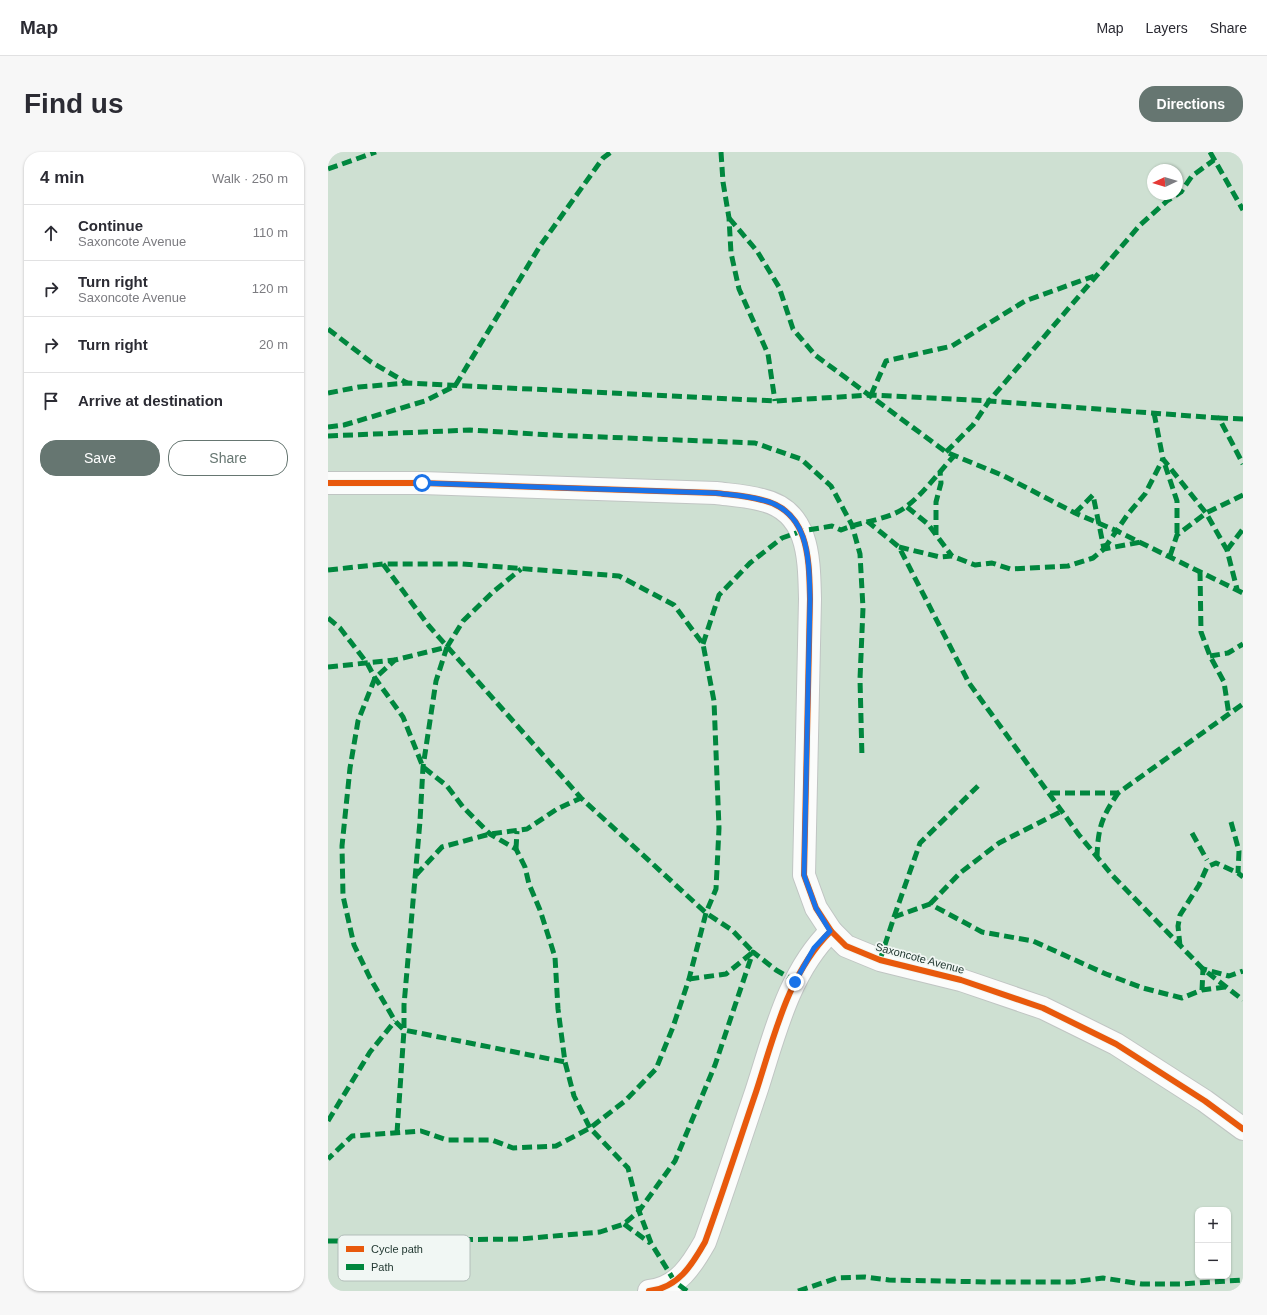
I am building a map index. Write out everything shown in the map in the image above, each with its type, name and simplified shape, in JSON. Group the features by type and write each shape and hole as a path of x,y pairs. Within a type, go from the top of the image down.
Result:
{"street":[{"name":"Saxoncote Avenue","path":"328,483 478,484 716,493 764,500 785,510 802,531 809,558 810,599 804,875 816,908 830,931 846,946 880,960 961,980 1043,1008 1116,1044 1205,1101 1243,1129"},
{"path":"649,1291 675,1282 689,1269 705,1242 782,1015 795,982 814,948 830,931"}],"green space":[{"path":"328,152 1243,152 1243,1291 328,1291"}],"marked path":[{"path":"328,169 376,152"},
{"path":"328,427 344,425 425,401 455,386 540,246 603,158 611,152"},
{"path":"721,152 723,182 729,218 731,253 739,289 768,354 775,401"},
{"path":"1210,152 1243,210"},
{"path":"946,452 973,425 989,401 1140,225 1167,201 1181,192 1192,176 1214,160"},
{"path":"729,218 757,251 779,287 793,329 815,355 946,452 1004,476 1075,513 1117,531 1243,593"},
{"path":"871,395 886,361 952,346 1025,301 1094,276"},
{"path":"328,329 371,362 407,383"},
{"path":"328,393 359,387 407,383 775,401 871,395 989,401 1219,418"},
{"path":"1154,413 1163,459 1206,513 1227,550 1237,589"},
{"path":"1243,419 1219,418 1243,464"},
{"path":"328,436 470,430 551,435 755,443 801,459 831,486 852,525 860,554 863,608 860,679 862,758"},
{"path":"703,644 719,595 750,563 782,538 802,531 832,526 841,530 900,511 925,489 954,456"},
{"path":"1104,549 1128,514 1145,494 1163,459"},
{"path":"1165,465 1177,501 1177,535"},
{"path":"936,535 936,502 941,483 940,471"},
{"path":"1075,513 1093,495 1104,549"},
{"path":"1170,556 1177,535 1206,513 1243,495"},
{"path":"907,507 928,524 952,556"},
{"path":"867,521 899,547 969,683 1079,835 1112,875 1203,969 1243,1000"},
{"path":"1227,550 1243,529"},
{"path":"899,547 940,557 952,556 975,565 992,563 1010,569 1068,566 1093,558 1104,549 1141,542"},
{"path":"383,564 429,626 581,798 706,913 732,930 753,952 726,974 689,979"},
{"path":"328,570 383,564 462,564 619,576 674,605 703,644 714,701 719,828 716,889 706,913 689,979 673,1027 656,1069 625,1101 590,1128 556,1146 513,1148 492,1140 447,1140 421,1131 352,1136 328,1159"},
{"path":"447,647 463,621 493,592 521,569"},
{"path":"1200,571 1201,632 1210,656 1224,682 1229,715"},
{"path":"328,618 340,628 367,663 375,678 403,717 423,767 447,786 463,807 490,834 516,849 525,867 529,884 540,910 555,957 558,1009 565,1062 574,1096 590,1128 628,1168 639,1211 651,1243 675,1282 687,1291"},
{"path":"1210,656 1228,653 1243,644"},
{"path":"397,1133 404,1030 395,1021 370,978 354,945 343,896 342,846 350,768 358,721 375,678 395,660 447,647 436,681 423,767 420,821 404,1005 404,1030 565,1062"},
{"path":"328,667 395,660"},
{"path":"1050,793 1118,793 1243,704"},
{"path":"894,917 920,843 978,786"},
{"path":"1097,857 1098,838 1102,823 1108,809 1118,793"},
{"path":"416,875 442,847 490,834 527,829 557,809 581,798"},
{"path":"930,904 960,873 999,843 1062,811"},
{"path":"1231,822 1239,851 1238,873"},
{"path":"516,849 517,831"},
{"path":"1192,833 1207,860"},
{"path":"1180,946 1178,926 1180,915 1199,885 1207,867 1216,863 1238,873 1243,877"},
{"path":"880,960 894,917 930,904 982,932 1033,941 1106,974 1143,988 1182,998 1202,990 1225,987"},
{"path":"470,1240 520,1239 600,1232 624,1224 639,1211 675,1161 715,1065 753,952 776,970 795,981"},
{"path":"1202,990 1203,969 1229,976 1243,971"},
{"path":"328,1121 370,1052 395,1021"},
{"path":"624,1224 650,1243"},
{"path":"328,1241 338,1241"},
{"path":"798,1291 837,1278 865,1277 889,1280 991,1282 1072,1282 1103,1278 1142,1284 1181,1284 1243,1280"}],"cycle path":[{"path":"328,483 422,483 716,493 762,500 778,506 790,515 798,526 804,539 809,569 810,599 804,875 816,908 831,931 846,946 880,960 961,980 1043,1008 1116,1044 1205,1101 1243,1129"},
{"path":"649,1291 668,1285 683,1274 695,1259 705,1242 784,1007 804,966 816,948 831,931"}],"route":[{"path":"422,483 716,493 764,500 785,510 802,531 809,558 810,599 804,875 816,908 830,931 814,948 795,982"}]}
